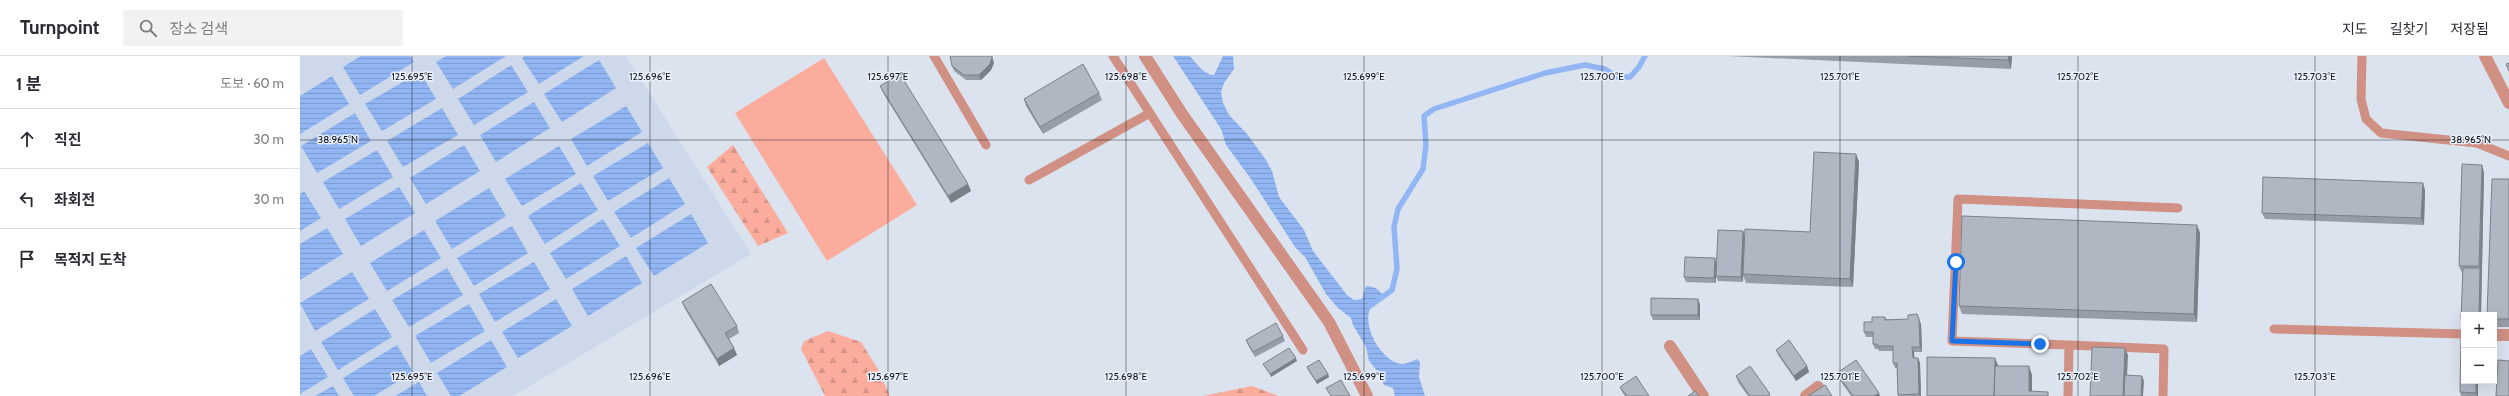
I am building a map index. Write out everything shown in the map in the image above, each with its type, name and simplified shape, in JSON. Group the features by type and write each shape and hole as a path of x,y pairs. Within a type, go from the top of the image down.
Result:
{"street":[{"path":"1145,56 1182,114 1330,322 1367,396"},
{"path":"2485,56 2509,103"},
{"path":"2497,335 2509,335"},
{"path":"1670,346 1703,396"},
{"path":"1806,396 1818,387"}],"lane":[{"path":"934,56 986,144"},
{"path":"1113,56 1303,350"},
{"path":"2362,56 2361,99 2364,112 2366,119 2381,133 2477,143 2509,156"},
{"path":"1029,180 1150,113"},
{"path":"2163,396 2164,349 1952,341 1958,199 2178,208"},
{"path":"2274,329 2461,334"},
{"path":"2068,396 2069,345"}],"shaded area":[{"path":"300,56 626,56 751,254 513,396 300,396"}],"green space":[{"path":"824,58 917,205 827,261 735,113"},
{"path":"733,145 788,233 758,246 707,167"},
{"path":"828,331 861,342 879,371 890,396 825,396 801,349 804,341"},
{"path":"1252,386 1279,396 1203,396"}],"water":[{"path":"361,56 410,56 414,62 360,95 343,67"},
{"path":"446,56 506,56 453,89 436,62"},
{"path":"525,56 584,56 539,84 522,58"},
{"path":"1173,56 1190,56 1204,71 1214,75 1223,56 1233,56 1234,69 1224,83 1221,92 1223,103 1229,115 1247,134 1266,160 1272,171 1279,197 1304,230 1313,251 1347,295 1354,300 1362,299 1366,286 1372,287 1381,293 1384,298 1375,303 1370,309 1368,316 1371,334 1387,357 1395,362 1404,364 1417,359 1420,362 1419,377 1425,396 1395,396 1393,388 1384,385 1378,372 1369,361 1366,347 1353,325 1351,318 1338,308 1326,294 1305,257 1295,247 1251,179 1226,145 1221,129"},
{"path":"599,60 616,88 562,122 544,94"},
{"path":"511,65 528,92 474,125 458,99"},
{"path":"420,72 436,99 382,131 365,104"},
{"path":"332,76 349,104 300,134 300,96"},
{"path":"534,102 550,128 496,162 480,135"},
{"path":"626,106 642,132 587,166 571,139"},
{"path":"442,108 458,135 403,167 387,141"},
{"path":"355,113 371,141 317,173 301,146"},
{"path":"648,143 663,168 608,201 593,176"},
{"path":"464,145 480,171 426,204 410,178"},
{"path":"559,146 576,174 522,206 505,179"},
{"path":"377,150 393,177 339,209 323,182"},
{"path":"669,178 685,204 631,238 614,212"},
{"path":"581,183 598,210 545,244 528,216"},
{"path":"399,187 415,213 361,246 345,219"},
{"path":"489,188 506,216 452,249 435,221"},
{"path":"304,191 321,218 300,231 300,194"},
{"path":"691,214 708,243 654,276 636,248"},
{"path":"603,219 620,246 566,279 550,253"},
{"path":"512,226 528,253 474,286 457,258"},
{"path":"327,228 343,254 300,280 300,244"},
{"path":"424,230 441,258 387,291 370,263"},
{"path":"626,256 642,283 588,316 572,289"},
{"path":"534,262 550,289 495,322 479,294"},
{"path":"447,268 463,295 409,327 392,300"},
{"path":"352,272 369,299 315,331 300,303"},
{"path":"556,299 572,326 518,358 502,332"},
{"path":"469,304 485,331 431,363 415,336"},
{"path":"375,309 392,337 338,370 321,342"},
{"path":"491,340 507,367 459,396 451,396 437,373"},
{"path":"397,345 413,372 374,396 354,396 343,378"},
{"path":"311,349 328,377 300,394 300,356"},
{"path":"419,382 427,396 395,396"},
{"path":"333,386 339,396 315,396"}],"building":[{"path":"950,56 992,57 990,64 979,75 964,75 952,66"},
{"path":"1907,56 2009,56 2008,60"},
{"path":"2509,63 2509,71 2506,64"},
{"path":"1083,64 1099,93 1040,127 1024,99"},
{"path":"900,74 968,184 948,196 880,86"},
{"path":"1814,152 1856,154 1850,279 1743,274 1745,229 1810,232"},
{"path":"2462,164 2482,165 2479,266 2459,266"},
{"path":"2263,177 2423,183 2421,218 2262,213"},
{"path":"2492,179 2509,179 2509,319 2497,319 2497,312 2487,312"},
{"path":"1962,216 2197,225 2194,314 1959,306"},
{"path":"1718,230 1743,231 1741,277 1716,276"},
{"path":"1685,257 1715,258 1714,278 1684,277"},
{"path":"2463,268 2480,268 2479,312 2461,312"},
{"path":"711,284 737,326 725,333 734,348 717,359 682,302"},
{"path":"1651,298 1698,299 1698,315 1651,315"},
{"path":"1917,314 1919,319 1920,347 1912,347 1913,358 1918,358 1919,394 1898,395 1897,363 1893,363 1893,346 1877,346 1877,344 1873,344 1873,332 1864,332 1864,322 1872,322 1872,317 1885,317 1885,320 1908,319 1908,315"},
{"path":"1276,323 1283,336 1253,352 1246,340"},
{"path":"2461,339 2461,384 2476,384 2476,393 2460,392"},
{"path":"1789,340 1807,366 1794,376 1776,350"},
{"path":"2092,347 2125,348 2123,396 2090,396"},
{"path":"1289,348 1296,358 1270,374 1263,364"},
{"path":"1927,357 1995,358 1994,396 1927,396"},
{"path":"1319,360 1328,374 1316,381 1307,367"},
{"path":"1856,360 1879,393 1874,396 1853,396 1837,373"},
{"path":"2498,360 2509,361 2509,396 2496,396"},
{"path":"1750,366 1770,394 1767,396 1750,396 1736,376"},
{"path":"1995,366 2029,366 2029,391 2048,392 2048,396 1994,396"},
{"path":"2125,375 2142,376 2141,396 2124,396"},
{"path":"1636,376 1649,396 1627,396 1620,387"},
{"path":"1341,380 1350,396 1331,396 1326,388"},
{"path":"1825,385 1832,396 1808,396"},
{"path":"1695,391 1699,396 1688,396"}],"waterway":[{"path":"1370,306 1392,290 1397,269 1394,227 1398,209 1423,169 1426,145 1424,116 1434,109 1545,73 1585,65 1605,69 1617,77 1630,77 1639,67 1645,56"}],"route":[{"path":"1956,262 1952,341 2040,344"}]}
